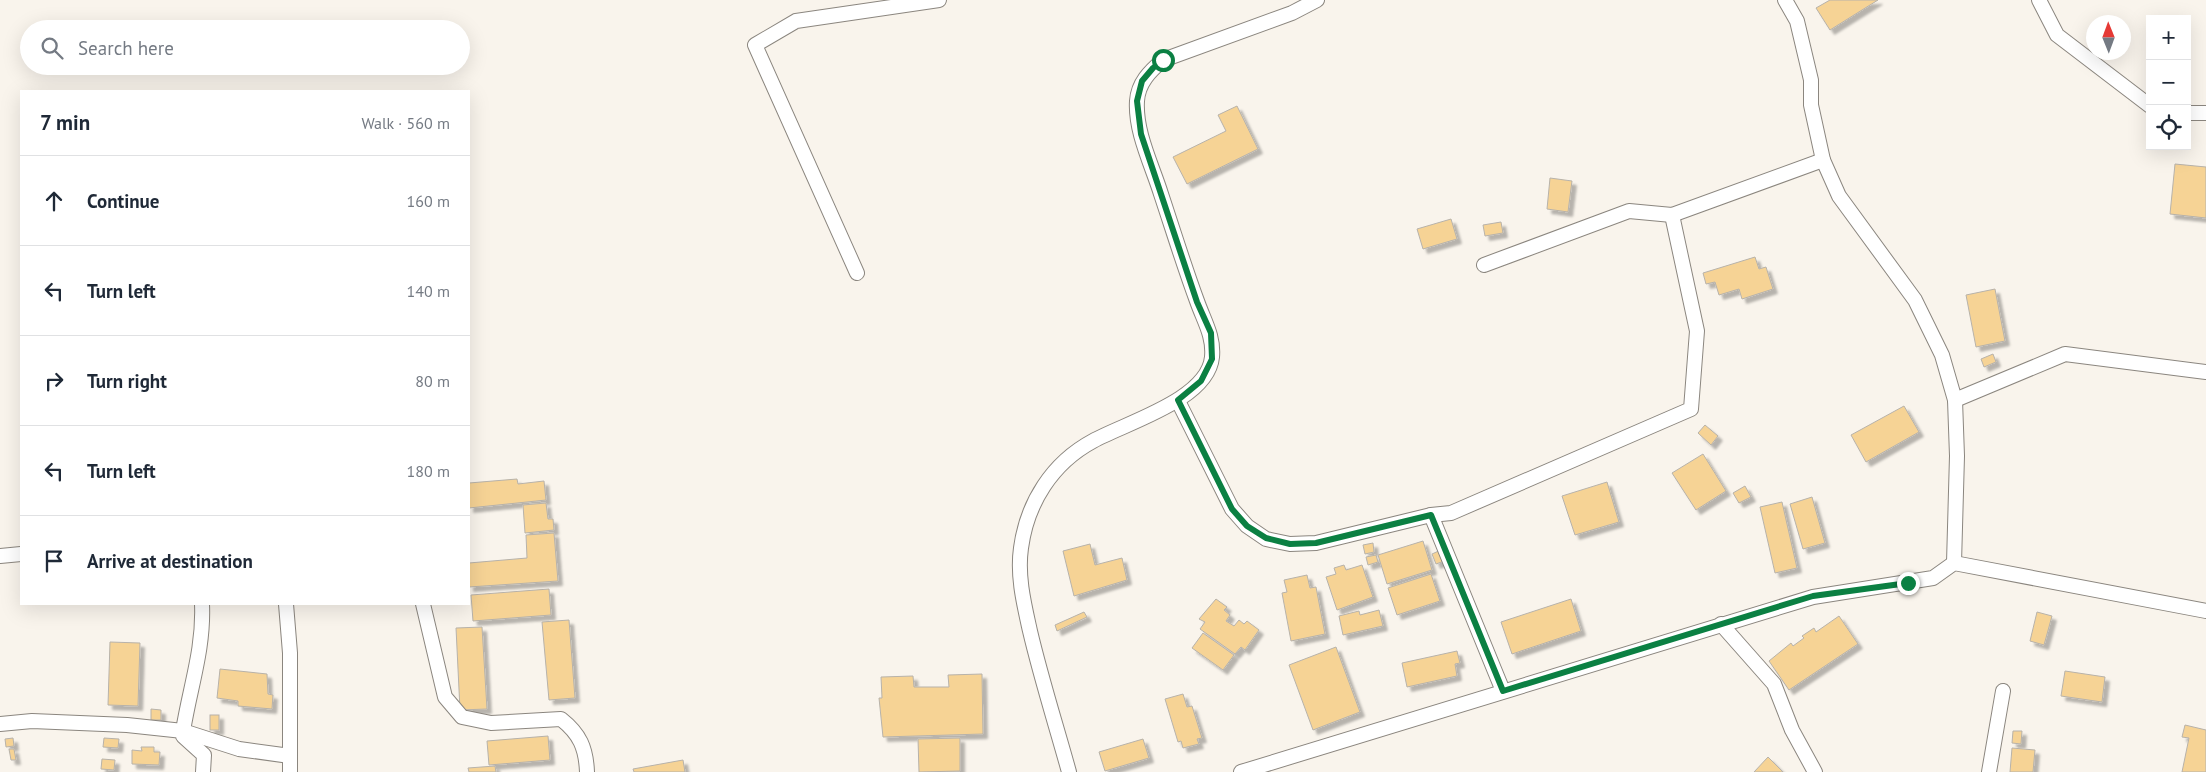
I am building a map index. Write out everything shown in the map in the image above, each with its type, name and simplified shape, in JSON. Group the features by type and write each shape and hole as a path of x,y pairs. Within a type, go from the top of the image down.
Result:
{"street":[{"path":"857,273 755,45 796,21 939,0"},
{"path":"1069,772 1021,592 1020,549 1029,511 1049,478 1070,456 1092,441 1178,400 1201,381 1212,359 1211,333 1197,302 1141,134 1137,101 1142,81 1163,60 1292,13 1317,0"},
{"path":"1785,0 1796,22 1811,80 1811,105 1822,160 1839,196 1915,300 1942,355 1955,400 1957,456 1954,563"},
{"path":"2039,0 2057,35 2149,105"},
{"path":"2191,113 2206,113"},
{"path":"1484,265 1629,211 1672,215 1822,160"},
{"path":"1178,400 1232,509 1247,526 1266,538 1290,544 1316,543 1431,515 1451,513 1691,409 1696,330 1672,215"},
{"path":"1955,400 2065,354 2206,372"},
{"path":"1431,515 1503,691"},
{"path":"0,556 20,554"},
{"path":"1241,772 1813,596 1933,578 1954,563 2206,611"},
{"path":"202,605 203,628 200,652 190,686 183,736 204,756 203,772"},
{"path":"286,605 290,653 290,772"},
{"path":"424,605 445,697 462,717 491,722 562,719 575,730 586,754 587,772"},
{"path":"1720,624 1774,684 1792,730 1815,772"},
{"path":"1989,772 2003,691"},
{"path":"0,724 32,721 127,725 183,731 239,749 290,756"}],"building":[{"path":"1830,0 1878,0 1830,30 1816,8"},
{"path":"1237,106 1258,149 1187,184 1173,157 1226,131 1218,115"},
{"path":"2175,164 2206,167 2206,218 2170,214"},
{"path":"1550,178 1572,181 1568,212 1547,209"},
{"path":"1451,219 1457,239 1423,249 1417,229"},
{"path":"1501,222 1503,233 1485,236 1483,225"},
{"path":"1755,257 1759,269 1766,267 1773,289 1742,299 1739,289 1719,295 1715,282 1706,284 1703,273"},
{"path":"1995,289 2005,341 1976,347 1966,295"},
{"path":"1993,354 1996,362 1984,367 1981,359"},
{"path":"1904,406 1919,432 1866,462 1851,435"},
{"path":"1705,425 1718,436 1711,445 1698,433"},
{"path":"1703,454 1726,491 1696,510 1672,473"},
{"path":"517,479 518,484 544,481 546,500 470,508 470,483"},
{"path":"1607,482 1619,522 1575,535 1562,496"},
{"path":"1745,486 1751,497 1739,503 1733,493"},
{"path":"1812,497 1825,543 1803,549 1790,504"},
{"path":"1782,502 1797,568 1775,573 1760,507"},
{"path":"546,503 548,519 553,519 554,530 525,533 523,505"},
{"path":"554,533 558,581 470,587 470,563 527,558 526,535"},
{"path":"1423,541 1432,570 1387,584 1378,555"},
{"path":"1373,543 1374,552 1365,554 1363,545"},
{"path":"1090,544 1095,565 1122,558 1127,580 1074,596 1063,551"},
{"path":"1443,549 1447,560 1436,564 1432,554"},
{"path":"1376,555 1378,562 1368,565 1366,557"},
{"path":"1344,565 1346,570 1362,565 1373,597 1337,610 1326,577 1336,574 1334,568"},
{"path":"1431,574 1440,601 1397,615 1388,588"},
{"path":"1307,575 1310,588 1316,587 1325,634 1291,641 1282,593 1287,592 1284,580"},
{"path":"549,589 551,615 473,621 471,595"},
{"path":"1216,599 1227,607 1224,610 1230,615 1226,621 1234,626 1239,620 1244,624 1247,621 1259,630 1245,650 1241,647 1235,654 1200,629 1205,622 1199,619"},
{"path":"1571,599 1581,631 1512,654 1501,622"},
{"path":"1379,610 1383,626 1343,635 1339,616 1359,611 1360,615"},
{"path":"1084,612 1087,617 1057,631 1055,625"},
{"path":"2037,612 2052,616 2044,645 2030,641"},
{"path":"1839,616 1858,644 1789,690 1769,661 1791,643 1793,646 1804,638 1802,636 1814,628 1816,632"},
{"path":"569,620 575,698 549,700 542,622"},
{"path":"482,627 487,709 460,710 456,628"},
{"path":"1203,633 1234,655 1223,670 1192,648"},
{"path":"110,642 140,643 138,706 108,705"},
{"path":"1336,647 1360,712 1313,730 1289,665"},
{"path":"1457,651 1460,663 1455,664 1457,676 1407,687 1402,663"},
{"path":"220,669 267,674 268,694 273,695 272,709 238,706 238,701 217,698"},
{"path":"2065,671 2105,677 2102,702 2061,696"},
{"path":"982,674 983,734 883,737 879,698 882,698 881,677 913,676 914,687 949,687 948,675"},
{"path":"1183,694 1187,707 1192,706 1202,738 1197,739 1199,744 1183,748 1181,741 1178,742 1165,699"},
{"path":"151,709 161,710 161,720 151,720"},
{"path":"210,715 219,715 219,730 210,730"},
{"path":"2185,725 2206,730 2206,772 2182,772 2189,738 2182,737"},
{"path":"2013,731 2022,731 2021,744 2012,743"},
{"path":"548,736 550,760 489,765 487,741"},
{"path":"13,738 14,746 6,747 5,739"},
{"path":"104,738 119,739 118,748 103,747"},
{"path":"960,738 960,771 919,772 918,739"},
{"path":"1143,739 1149,758 1105,771 1099,752"},
{"path":"141,747 154,747 154,752 160,752 159,765 132,764 132,750 142,751"},
{"path":"2012,748 2035,750 2033,772 2010,772"},
{"path":"9,749 14,749 16,760 11,760"},
{"path":"1768,757 1783,772 1754,772"},
{"path":"102,759 115,760 114,770 101,769"},
{"path":"683,760 685,772 634,772 633,769"},
{"path":"495,766 496,772 469,772 468,768"}],"route":[{"path":"1163,60 1142,81 1137,101 1141,134 1197,302 1211,333 1212,359 1201,381 1178,400 1232,509 1247,526 1266,538 1290,544 1316,543 1431,515 1503,691 1813,596 1908,583"}]}
